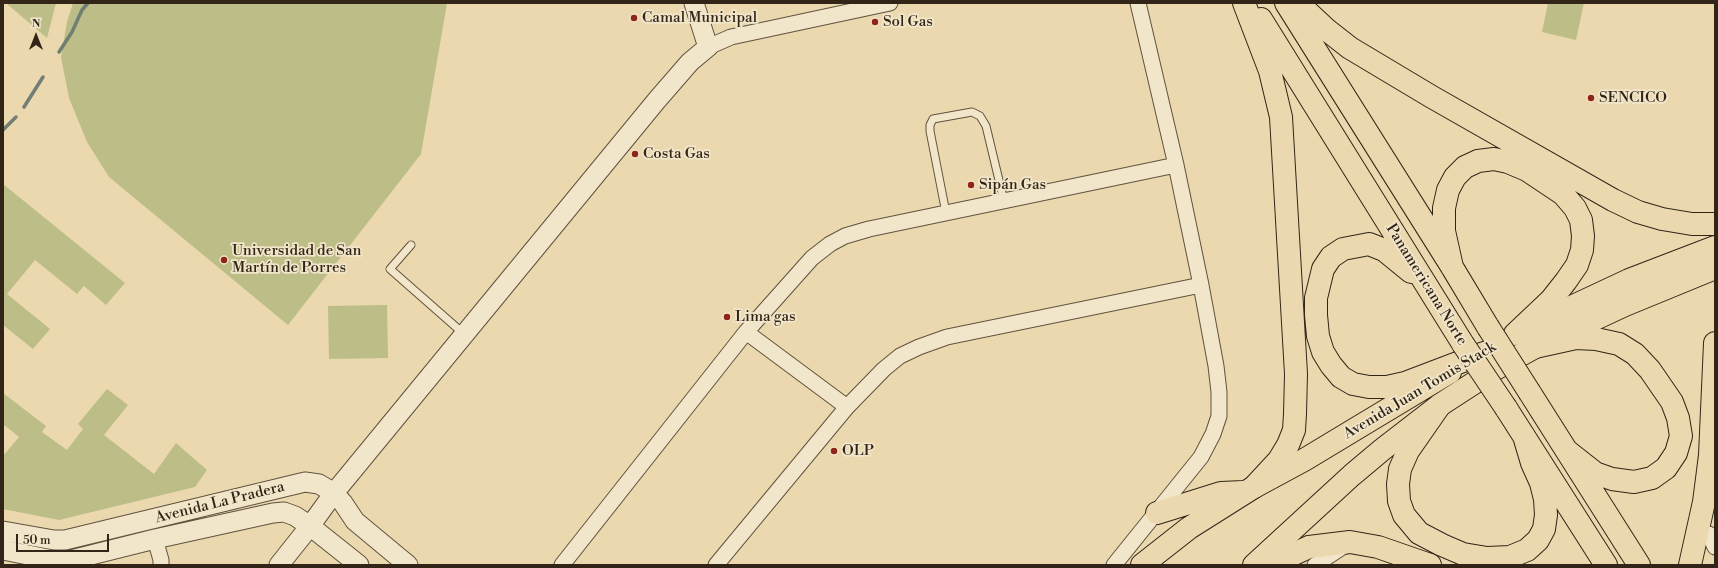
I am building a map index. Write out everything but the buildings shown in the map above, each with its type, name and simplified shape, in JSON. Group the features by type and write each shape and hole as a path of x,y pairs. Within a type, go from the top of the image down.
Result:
{"main road":[{"path":"1157,513 1186,502 1221,493 1250,490 1279,460 1288,445 1294,430 1296,381 1281,117 1270,71 1244,3"},
{"name":"Panamericana Norte","path":"1251,3 1424,283 1606,565"},
{"name":"Panamericana Norte","path":"1286,3 1488,327 1639,565"},
{"path":"1298,3 1327,30 1350,48 1439,101 1613,200 1638,212 1662,219 1692,224 1715,224"},
{"path":"1452,267 1444,231 1444,208 1448,190 1455,177 1465,167 1478,161 1494,159 1508,162 1528,170 1562,194 1575,208 1581,220 1584,236 1582,250 1577,265 1551,300 1514,334"},
{"path":"1424,283 1384,250 1370,244 1343,249 1331,257 1323,269 1319,281 1316,298 1316,316 1318,336 1323,352 1341,377 1354,384 1369,387 1387,387 1405,383 1484,353"},
{"name":"Avenida Juan Tomis Stack","path":"1142,565 1189,528 1250,490 1304,460 1514,334 1629,280 1715,247"},
{"name":"Avenida Juan Tomis Stack","path":"1254,565 1352,475 1408,429 1440,405 1497,368 1535,347 1624,305 1715,268"},
{"path":"1535,347 1576,338 1596,339 1619,344 1635,354 1650,370 1672,402 1678,418 1680,436 1676,453 1666,468 1652,478 1634,482 1612,479 1595,473 1567,451"},
{"path":"1690,565 1704,502 1708,473 1715,343"},
{"path":"1440,405 1408,451 1400,469 1398,484 1400,501 1404,515 1419,533 1463,554 1487,558 1510,557 1527,550 1538,540 1544,529 1546,515 1545,499 1541,482 1532,463 1524,436"},
{"path":"1277,563 1309,547 1322,544 1350,542 1378,547 1430,565"}],"street":[{"path":"694,3 708,47"},
{"path":"279,565 334,493 657,100 690,62 708,47 732,37 890,3"},
{"path":"1114,565 1201,457 1213,434 1218,416 1219,392 1216,366 1201,285 1176,165 1138,3"},
{"path":"562,565 746,332 812,258 830,244 845,236 868,230 1176,165"},
{"path":"716,565 847,407 884,369 900,356 919,347 947,337 1201,285"},
{"path":"746,332 847,407"},
{"name":"Avenida La Pradera","path":"3,531 54,540 65,540 305,482 319,484 334,493 355,521 402,563"},
{"path":"283,488 284,512"},
{"name":"Avenida La Pradera","path":"3,550 58,561 67,561 273,512 284,512 295,516 310,526 360,565"},
{"path":"155,539 161,565"},
{"path":"1316,565 1350,542"}],"lane":[{"path":"946,213 930,131 930,125 933,120 972,112 980,116 986,126 1004,201"},
{"path":"411,246 390,269 464,334"}],"green space":[{"path":"6,3 56,3 47,38"},
{"path":"73,3 447,3 421,154 288,325 109,177 87,142 69,98 61,57 67,22"},
{"path":"1548,3 1584,3 1576,40 1542,32"},
{"path":"3,184 125,283 106,305 84,286 77,294 35,260 7,294 50,329 33,349 3,325"},
{"path":"387,305 388,358 329,359 328,306"},
{"path":"107,389 128,405 104,435 154,474 176,443 207,470 195,487 59,520 3,509 3,456 19,437 3,424 3,393 46,426 42,432 67,450 83,429 78,424"}],"waterway":[{"path":"59,52 72,32 82,10 88,3"},
{"path":"24,107 43,77"},
{"path":"3,130 16,117"}],"place":[{"name":"Camal Municipal","path":"634,18"},
{"name":"Sol Gas","path":"875,22"},
{"name":"SENCICO","path":"1591,98"},
{"name":"Costa Gas","path":"635,154"},
{"name":"Sipán Gas","path":"971,185"},
{"name":"Universidad de San Martín de Porres","path":"224,260"},
{"name":"Lima gas","path":"727,317"},
{"name":"OLP","path":"834,451"}]}
